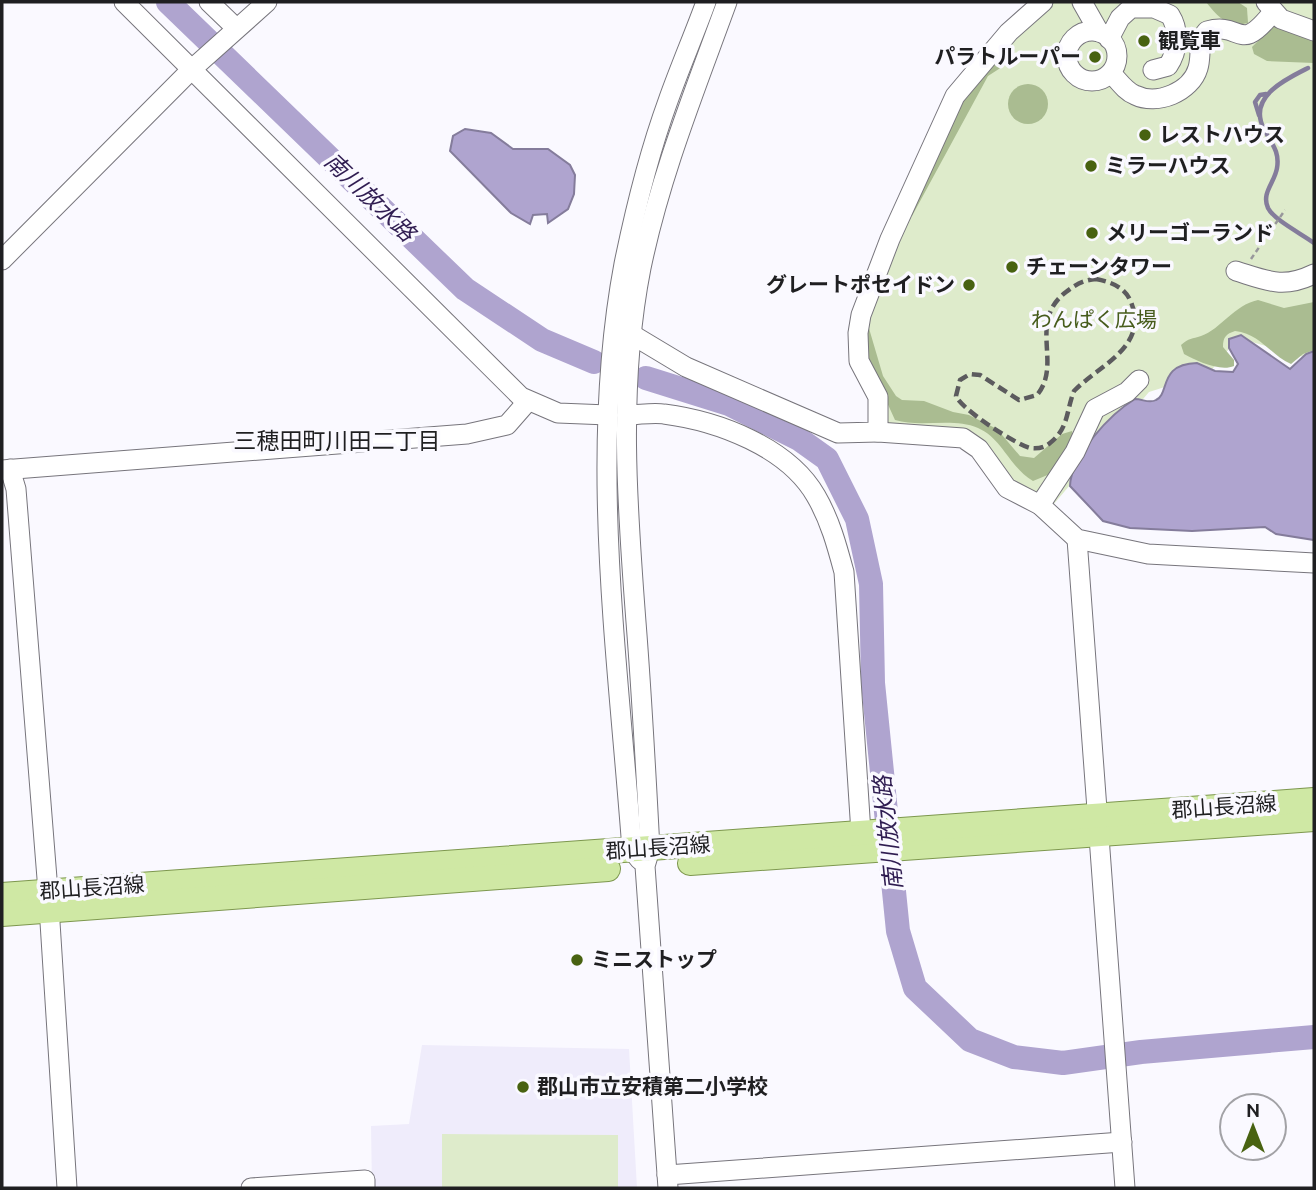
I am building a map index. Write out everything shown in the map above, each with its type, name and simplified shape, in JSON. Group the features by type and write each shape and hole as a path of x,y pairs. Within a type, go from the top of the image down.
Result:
{"main road":[{"name":"郡山長沼線","path":"1099,827 1314,800"},
{"name":"郡山長沼線","path":"2,914 49,901 867,838 910,839 1099,827 1314,819"},
{"name":"郡山長沼線","path":"2,895 49,901"}],"street":[{"path":"124,2 195,66 487,365 528,401 558,413 663,414 757,442 788,465 815,494 835,538 844,572 867,838"},
{"path":"209,2 232,30"},
{"path":"2,260 195,66 232,30 267,2"},
{"path":"706,2 668,102 642,188 624,264 628,391 617,415 605,455 609,531 643,855 667,1182 1122,1142"},
{"path":"617,415 608,383 625,344 664,174 727,2"},
{"path":"878,432 878,397 859,361 858,333 861,315 890,239 955,96 1009,32 1043,2"},
{"path":"1082,2 1117,52 1117,61 1111,73 1099,80 1090,81 1074,73 1067,56 1074,40 1090,32 1104,36"},
{"path":"1111,73 1136,96 1152,99 1173,94 1193,79 1198,68 1202,39 1207,31 1220,29 1249,36 1256,33 1269,7 1281,19 1314,31"},
{"path":"1104,36 1131,8 1154,8 1170,15 1177,41 1175,57 1168,66 1153,70"},
{"path":"1239,272 1284,284 1294,283 1314,274"},
{"path":"625,344 686,367 838,433 878,432 963,438 979,449 1007,488 1040,505 1077,539 1148,554 1314,563"},
{"path":"1040,505 1075,452 1095,409 1127,391 1139,380"},
{"path":"68,1188 49,901 16,489 6,469 467,434 507,425 528,401"},
{"path":"1077,539 1125,1188"},
{"path":"251,1188 365,1180 365,1188"}],"path":[{"path":"1239,272 1285,210"}],"shaded area":[{"path":"465,129 491,133 513,149 548,149 570,165 575,175 574,194 568,209 548,223 547,214 533,215 530,224 511,213 450,151 453,136"},
{"path":"1241,335 1290,369 1306,354 1314,351 1314,540 1276,534 1265,527 1192,531 1130,528 1103,521 1070,486 1072,474 1084,449 1114,415 1135,399 1151,402 1160,397 1176,368 1197,363 1215,371 1233,372 1238,364 1229,348 1229,339"},
{"name":"郡山市立安積第二小学校","path":"422,1045 629,1049 637,1188 372,1188 371,1126 409,1124"}],"green space":[{"name":"わんぱく広場","path":"1048,2 1314,2 1314,360 1238,338 1209,373 1149,392 1053,505 1019,488 991,452 887,426 865,312 959,96"},
{"path":"1206,2 1238,2 1247,8 1248,23 1229,23"},
{"path":"1276,23 1314,36 1314,63 1267,61 1254,54 1252,47"},
{"path":"999,58 1006,59 1005,65 988,76 912,216 910,210 956,108"},
{"path":"1028,84 1036,85 1042,90 1047,96 1047,112 1042,118 1036,123 1028,124 1020,123 1014,118 1009,112 1008,104 1009,96 1014,90 1020,85"},
{"path":"1258,300 1284,308 1314,302 1314,350 1303,354 1291,364 1259,340 1235,331 1226,336 1223,347 1234,360 1234,366 1215,367 1184,354 1181,345 1208,333 1242,307"},
{"path":"868,325 883,376 896,396 902,400 924,401 969,415 997,429 1020,456 1034,458 1062,434 1072,431 1073,438 1050,474 1033,481 1018,468 994,439 978,428 958,423 895,420 865,354"},
{"path":"442,1134 618,1135 618,1188 442,1188"}],"waterway":[{"name":"南川放水路","path":"168,2 465,289 542,340 594,362"},
{"path":"1308,68 1271,91 1261,108 1260,118 1278,162 1266,197 1268,208 1282,222 1314,243"},
{"path":"1259,115 1255,102 1260,95 1266,94"},
{"name":"南川放水路","path":"646,378 729,404 799,439 827,459 857,519 871,584 873,683 898,931 915,988 970,1040 1014,1057 1063,1063 1141,1052 1314,1037"}],"railway":[{"path":"1096,279 1117,286 1125,292 1135,318 1133,331 1119,354 1074,391 1064,425 1050,443 1038,448 1023,445 989,425 960,402 956,396 960,380 970,374 980,375 1019,400 1037,395 1047,370 1047,330 1049,316 1055,304 1076,285 1096,279"}],"place":[{"name":"観覧車","path":"1144,41"},
{"name":"パラトルーパー","path":"1095,57"},
{"name":"レストハウス","path":"1145,135"},
{"name":"ミラーハウス","path":"1091,166"},
{"name":"メリーゴーランド","path":"1092,233"},
{"name":"チェーンタワー","path":"1012,267"},
{"name":"グレートポセイドン","path":"969,285"},
{"name":"ミニストップ","path":"577,960"},
{"name":"郡山市立安積第二小学校","path":"523,1087"}],"district":[{"name":"三穂田町川田二丁目","path":"337,441"}]}
